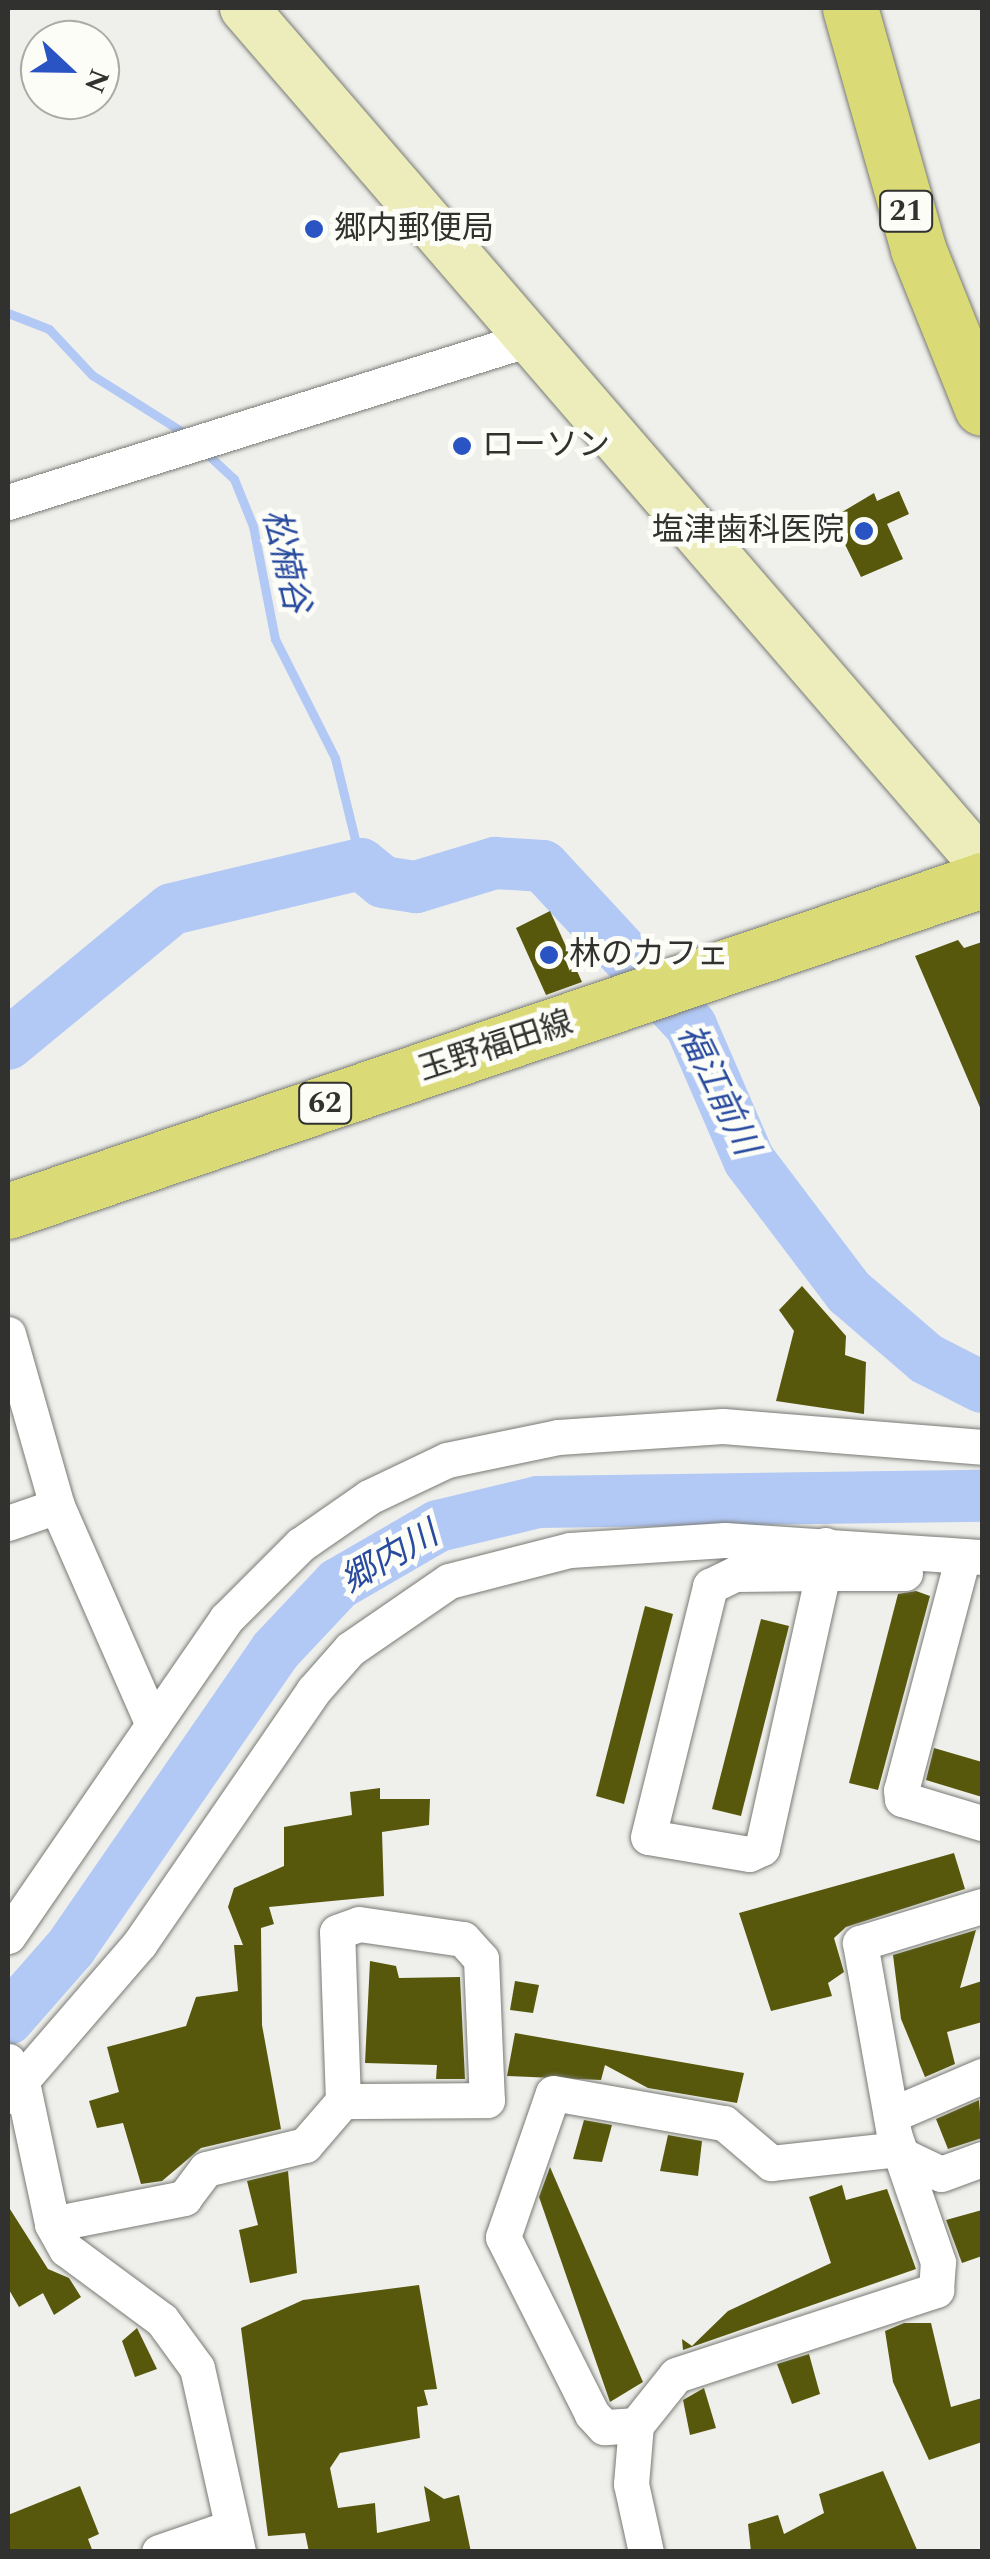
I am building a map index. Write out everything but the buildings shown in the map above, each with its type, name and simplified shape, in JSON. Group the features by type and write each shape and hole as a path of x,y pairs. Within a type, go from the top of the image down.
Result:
{"main road":[{"name":"21","path":"850,8 886,79 982,312"},
{"name":"21","path":"887,8 886,79 918,249 982,408"},
{"name":"玉野福田線","path":"8,1211 661,993 982,880"}],"street":[{"path":"244,8 526,340 982,863"},
{"path":"8,502 526,340"},
{"path":"8,1334 57,1506 152,1724"},
{"path":"8,1936 226,1619 300,1545 369,1496 447,1460 558,1437 723,1426 982,1447"},
{"path":"8,1522 57,1506"},
{"path":"159,2552 235,2539 183,2342 66,2249 52,2224 14,2079 140,1943 313,1691 407,1605 497,1562 570,1550 972,1565 900,1790 902,1799 982,1823"},
{"path":"824,1559 762,1848 749,1854 648,1837 710,1586 735,1574 824,1559"},
{"path":"646,2552 631,2484 636,2425 676,2375 936,2290 912,2165 891,2115 860,1943 982,1906"},
{"path":"52,2224 184,2198 206,2168 304,2145 342,2101 337,1932 360,1924 463,1939 482,1959 487,2100 342,2101"},
{"path":"891,2115 982,2076"},
{"path":"636,2425 604,2427 592,2414 503,2237 553,2093 724,2123 771,2163 891,2150 912,2165 940,2174 982,2159"}],"waterway":[{"name":"松楠谷","path":"8,313 49,329 92,375 189,436"},
{"name":"松楠谷","path":"204,451 234,479 253,526 275,639 335,758 361,864"},
{"name":"福江前川","path":"8,1044 172,909 361,864 383,882 416,887 495,863 543,866 691,1026 749,1160 849,1292 927,1359 982,1387"},
{"name":"郷内川","path":"8,2019 71,1947 275,1651 338,1584 438,1526 538,1502 982,1496"}],"place":[{"name":"郷内郵便局","path":"314,229"},
{"name":"ローソン","path":"462,446"},
{"name":"塩津歯科医院","path":"864,531"},
{"name":"林のカフェ","path":"549,955"}]}
